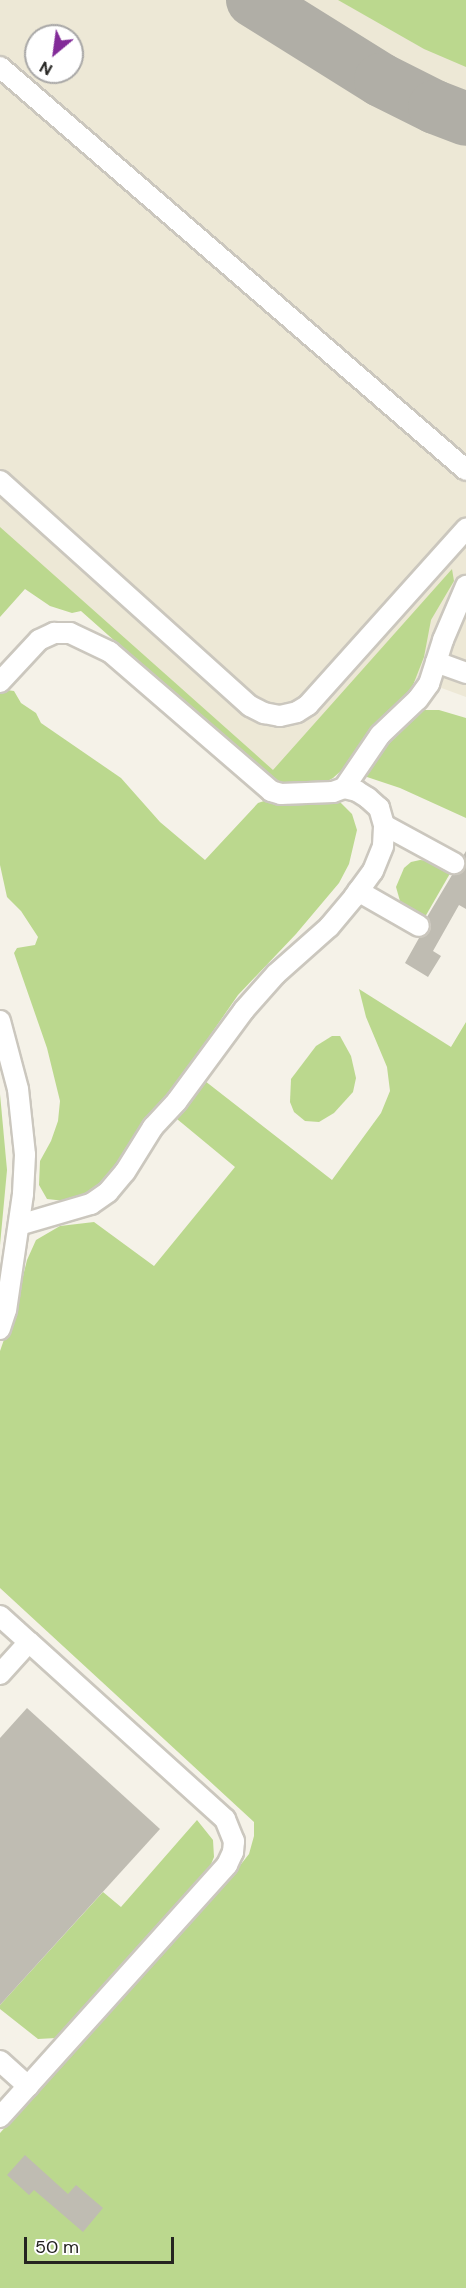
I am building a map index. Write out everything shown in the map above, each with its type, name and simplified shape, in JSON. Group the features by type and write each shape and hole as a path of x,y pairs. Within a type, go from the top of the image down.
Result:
{"lane":[{"path":"0,67 466,470"},
{"path":"0,482 250,706 264,713 280,716 297,712 308,705 466,529"},
{"path":"344,788 380,735 423,692 466,586"},
{"path":"0,682 39,640 54,633 70,633 110,652 271,791 333,792 344,788 357,791 379,808 384,825 383,846 358,891 329,927 276,974 244,1010 183,1092 153,1127 125,1172 108,1192 91,1204 19,1225"},
{"path":"436,663 466,673"},
{"path":"384,825 454,863"},
{"path":"358,891 420,926"},
{"path":"0,1021 18,1089 25,1155 19,1225 0,1329"},
{"path":"0,1293 13,1262"},
{"path":"0,1616 225,1819 234,1841 233,1852 227,1865 0,2117"},
{"path":"0,1674 29,1642"},
{"path":"0,2061 28,2086"}],"shaded area":[{"path":"0,0 466,0 466,697 417,679 274,782 0,539"}],"green space":[{"path":"338,0 466,0 466,67 424,49"},
{"path":"0,527 273,770 452,569 454,581 431,620 424,657 408,698 373,730 343,769 333,778 324,783 280,784 274,782 81,611 72,613 50,606 25,589 0,617"},
{"path":"7,690 14,691 21,703 36,713 41,723 121,778 160,822 205,860 258,803 264,801 339,801 352,814 357,830 349,864 339,883 296,934 238,995 173,1089 140,1127 110,1176 88,1193 65,1201 47,1199 39,1185 40,1161 51,1141 58,1121 60,1101 47,1048 14,953 17,948 35,945 38,937 21,911 7,897 0,865 0,694"},
{"path":"420,710 439,710 466,718 466,818 400,788 361,775 374,754"},
{"path":"431,861 452,870 425,917 400,901 396,887 404,868 411,862"},
{"path":"359,989 451,1047 466,1022 466,2288 0,2288 0,2133 231,1877 249,1854 254,1836 254,1822 0,1588 0,1351 15,1308 27,1260 36,1240 60,1226 94,1222 154,1266 235,1167 177,1119 205,1081 332,1180 381,1113 390,1091 387,1067 366,1017"},
{"path":"332,1036 340,1036 351,1056 356,1078 353,1092 334,1113 319,1122 305,1121 294,1112 290,1102 291,1079 316,1046"},
{"path":"0,1094 7,1170 0,1245"},
{"path":"197,1820 213,1840 214,1857 207,1874 64,2032 56,2038 38,2039 0,2009 0,2005 103,1892 121,1907"}],"building":[{"path":"466,862 466,909 459,905 433,951 441,956 428,977 405,963 419,938 430,931 431,925 427,917 452,875 464,869"},
{"path":"27,1708 160,1829 0,2005 0,1738"},
{"path":"25,2155 68,2194 76,2185 103,2208 83,2232 34,2190 29,2195 7,2175"}],"taxiway":[{"path":"253,0 381,80 435,107 466,119"}]}
